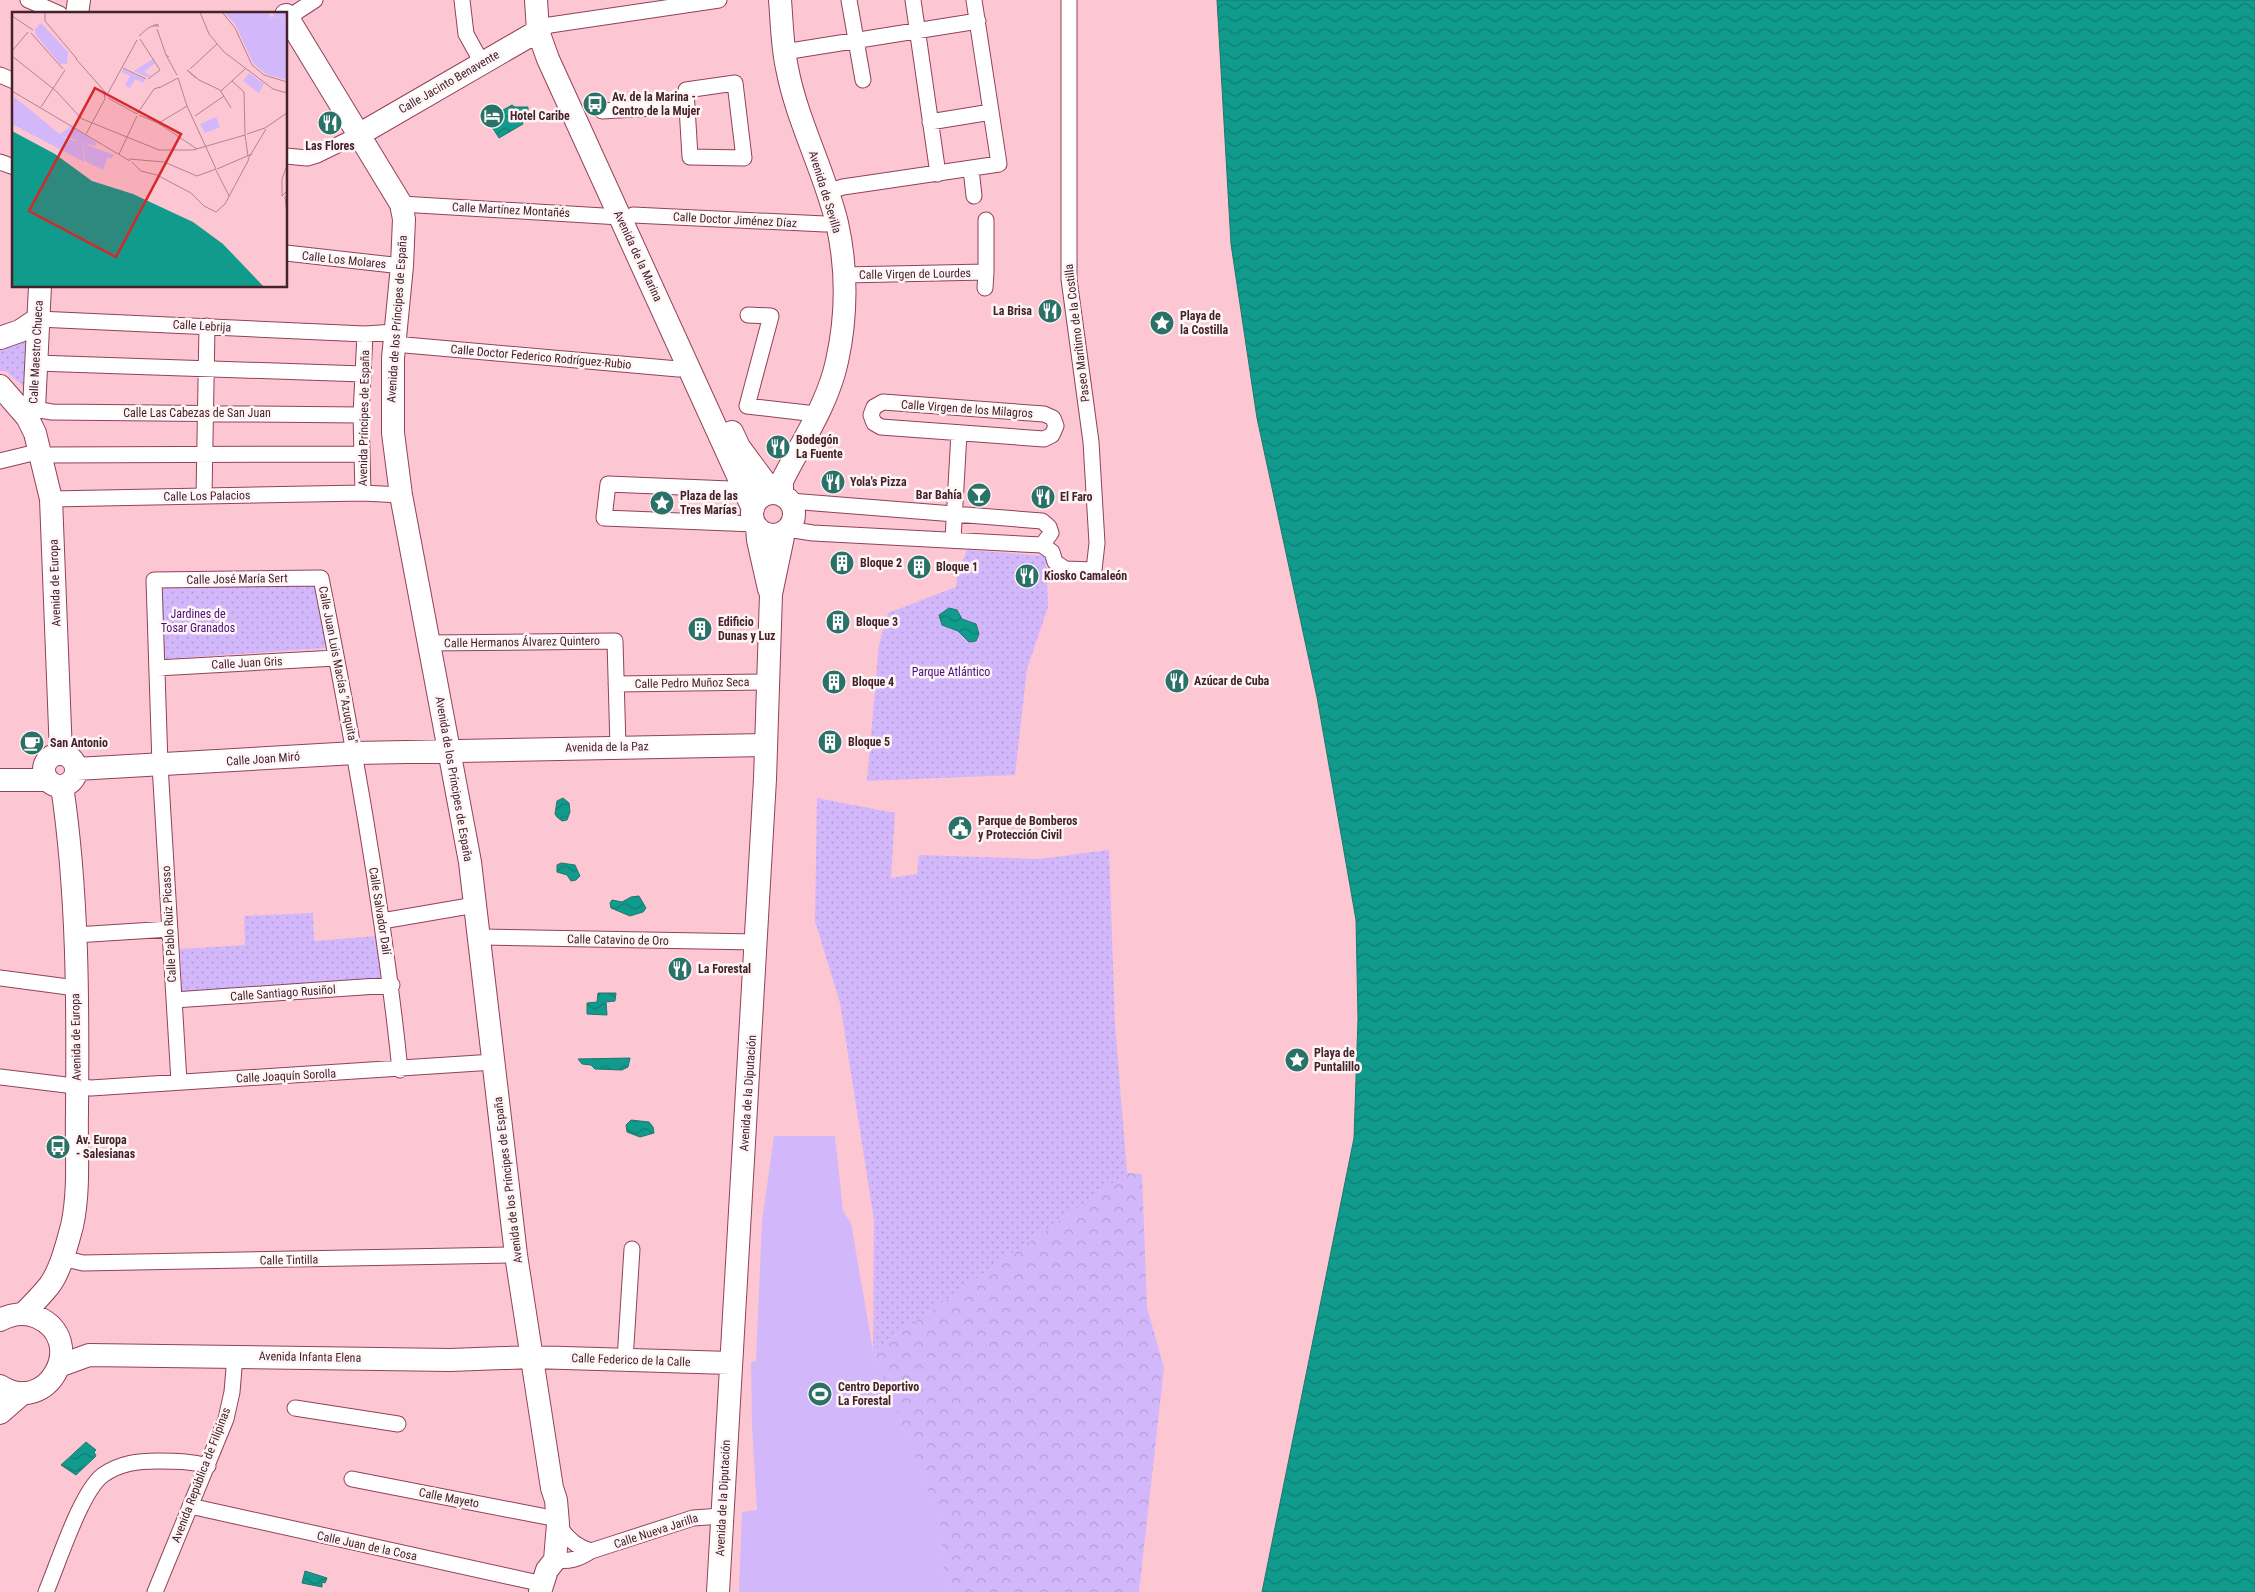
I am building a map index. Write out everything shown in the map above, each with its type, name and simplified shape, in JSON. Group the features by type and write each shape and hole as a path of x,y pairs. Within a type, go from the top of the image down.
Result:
{"street":[{"path":"28,0 55,12"},
{"name":"Avenida de los Príncipes de España","path":"277,0 284,12"},
{"path":"288,17 315,0"},
{"path":"462,0 466,34 482,63"},
{"name":"Avenida de la Marina","path":"536,0 544,28 548,60 739,447 781,496"},
{"name":"Avenida de la Marina","path":"544,28 548,0"},
{"path":"544,28 719,0"},
{"name":"Avenida de Sevilla","path":"780,0 784,52 794,96 836,221 843,257 844,275 842,323 837,361 831,383 782,481 781,496"},
{"path":"849,0 863,80"},
{"path":"913,0 938,174"},
{"path":"826,192 843,187 999,164 974,0"},
{"name":"Paseo Marítimo de la Costilla","path":"1042,545 1052,552 1055,562 1065,569 1094,570 1097,544 1090,442 1069,278 1069,0"},
{"name":"Avenida de los Príncipes de España","path":"288,20 360,134 401,204 404,219 402,266 394,338 392,433 401,495 450,750 480,937 516,1255 532,1357 551,1507 544,1555 546,1577"},
{"path":"784,52 978,21"},
{"name":"Calle Jacinto Benavente","path":"360,134 544,28"},
{"path":"0,75 12,80"},
{"path":"735,83 744,158 690,157 687,106 686,90 735,83"},
{"path":"602,112 663,110 687,106"},
{"path":"930,122 991,112"},
{"path":"288,156 306,158 316,155 360,134"},
{"path":"0,162 12,166"},
{"path":"971,169 974,196"},
{"name":"Calle Martínez Montañés","path":"401,204 626,216"},
{"name":"Avenida de la Marina","path":"626,216 755,520"},
{"name":"Calle Doctor Jiménez Díaz","path":"626,216 825,224 836,221"},
{"name":"Calle Virgen de Lourdes","path":"985,288 986,220"},
{"name":"Calle Los Molares","path":"288,253 402,266"},
{"name":"Calle Virgen de Lourdes","path":"844,275 986,272"},
{"name":"Calle Maestro Chueca","path":"30,413 36,363 40,288"},
{"path":"748,316 771,316 746,406 816,414"},
{"path":"0,338 20,331 38,319"},
{"name":"Calle Lebrija","path":"38,319 365,334"},
{"path":"204,496 207,326"},
{"name":"Avenida Príncipes de España","path":"394,338 365,334 361,415 363,493 401,495"},
{"name":"Calle Doctor Federico Rodríguez-Rubio","path":"394,338 678,369 688,364"},
{"path":"36,363 363,374"},
{"path":"0,386 30,413"},
{"name":"Calle Virgen de los Milagros","path":"883,402 1044,414 1052,418 1056,426 1052,435 1044,439 959,433 881,427 874,423 871,415 874,407 883,402"},
{"name":"Calle Las Cabezas de San Juan","path":"30,413 361,415"},
{"name":"Avenida de Europa","path":"30,413 51,499 68,762"},
{"path":"953,539 959,433"},
{"path":"0,462 41,453 362,454"},
{"path":"740,484 730,489 608,484 604,518 755,520 768,534 777,535 786,530 794,516 781,496"},
{"name":"Calle Los Palacios","path":"51,499 363,493"},
{"path":"755,520 760,497 781,496 1042,521 1051,533 1042,545 786,530"},
{"name":"Avenida de la Diputación","path":"755,520 765,578 771,594"},
{"name":"Avenida de la Diputación","path":"718,1592 730,1363 766,779 765,745 771,594 786,530"},
{"name":"Calle José María Sert","path":"154,580 321,578"},
{"name":"Calle Juan Luis Macías \"Azuquita\"","path":"321,578 355,752"},
{"name":"Calle Pablo Ruiz Picasso","path":"154,580 160,765 179,1082"},
{"name":"Calle Hermanos Álvarez Quintero","path":"429,643 615,641 616,684"},
{"name":"Calle Juan Gris","path":"157,668 336,658"},
{"name":"Calle Pedro Muñoz Seca","path":"616,684 768,682"},
{"path":"616,684 618,747"},
{"name":"Avenida de la Paz","path":"450,750 765,745"},
{"name":"Calle Joan Miró","path":"68,762 160,765 355,752 450,750"},
{"name":"Calle Salvador Dalí","path":"355,752 392,985 400,1070"},
{"path":"0,780 74,778 68,762"},
{"path":"0,770 51,779"},
{"name":"Avenida de Europa","path":"51,779 68,826 76,988 76,1180 72,1224 62,1258 50,1285 60,1366"},
{"path":"382,921 475,905"},
{"path":"74,935 170,929"},
{"name":"Calle Catavino de Oro","path":"480,937 756,942"},
{"path":"0,978 76,988"},
{"name":"Calle Santiago Rusiñol","path":"174,1000 392,985"},
{"name":"Calle Joaquín Sorolla","path":"0,1076 91,1088 400,1070 494,1062"},
{"path":"626,1360 632,1249"},
{"name":"Calle Tintilla","path":"62,1258 83,1263 516,1255"},
{"name":"Avenida de Europa","path":"6,1317 50,1285"},
{"name":"Avenida Infanta Elena","path":"6,1317 33,1315 55,1334 89,1355"},
{"name":"Avenida Infanta Elena","path":"60,1366 89,1355 450,1360 532,1357"},
{"name":"Avenida República de Filipinas","path":"155,1592 226,1419 232,1392 235,1356"},
{"name":"Calle Federico de la Calle","path":"532,1357 730,1363"},
{"path":"0,1386 23,1393 35,1391 46,1385 54,1377 60,1366"},
{"path":"0,1413 23,1393"},
{"path":"295,1408 398,1424"},
{"path":"46,1592 87,1494 101,1476 129,1462 191,1461 208,1466"},
{"name":"Calle Mayeto","path":"352,1479 551,1507"},
{"name":"Calle Juan de la Cosa","path":"190,1506 546,1577"},
{"path":"551,1507 585,1550"},
{"name":"Calle Nueva Jarilla","path":"546,1577 567,1562 581,1558 585,1550 693,1518 722,1516"}],"green space":[{"path":"34,329 32,394 6,371 0,371 0,341"},
{"name":"Parque Atlántico","path":"967,550 1046,556 1048,607 1027,669 1015,775 867,781 879,645 888,613 956,587 958,572"},
{"name":"Jardines de Tosar Granados","path":"161,585 315,585 326,648 164,659"},
{"path":"817,798 895,813 891,878 917,874 919,855 1039,859 1109,850 1115,1024 1127,1173 873,1351 874,1220 840,1003 815,921"},
{"path":"313,913 314,941 377,936 383,979 182,992 180,949 245,945 244,916"},
{"name":"Centro Deportivo La Forestal","path":"774,1136 835,1136 843,1211 851,1223 873,1351 940,1521 944,1576 951,1592 739,1592 742,1512 757,1510 752,1426 751,1362 756,1361 762,1222"},
{"path":"1127,1173 1142,1174 1147,1307 1164,1368 1139,1592 951,1592 944,1576 940,1521 873,1351"}],"water":[{"path":"1217,0 2255,0 2255,1592 1262,1592 1354,1138 1358,1019 1356,920 1317,697 1257,418 1231,244"},
{"path":"512,105 515,107 528,107 528,115 521,120 523,124 499,138 487,119"},
{"path":"949,608 957,610 962,619 976,624 979,634 976,641 969,642 958,631 942,625 939,615"},
{"path":"563,798 569,803 570,812 567,820 562,821 555,814 557,801"},
{"path":"561,863 575,865 580,876 576,880 571,881 567,875 557,872 557,865"},
{"path":"639,896 646,908 643,912 630,916 611,908 610,903 612,900 622,902 631,897"},
{"path":"598,993 616,993 615,1001 606,1002 607,1015 587,1014 587,1003 597,1002"},
{"path":"630,1058 628,1067 622,1070 595,1069 591,1065 582,1064 578,1059"},
{"path":"631,1120 649,1122 653,1127 654,1133 640,1137 627,1132 626,1125"},
{"path":"86,1442 96,1450 94,1452 96,1456 76,1475 61,1465"},
{"path":"305,1571 327,1578 325,1583 322,1582 322,1587 302,1583"}],"place":[{"name":"Av. de la Marina - Centro de la Mujer","path":"595,104"},
{"name":"Hotel Caribe","path":"492,116"},
{"name":"Las Flores","path":"330,123"},
{"name":"La Brisa","path":"1050,311"},
{"name":"Playa de la Costilla","path":"1162,323"},
{"name":"Bodegón La Fuente","path":"778,447"},
{"name":"Yola's Pizza","path":"833,482"},
{"name":"Bar Bahía","path":"979,495"},
{"name":"El Faro","path":"1043,497"},
{"name":"Plaza de las Tres Marías","path":"662,503"},
{"name":"Bloque 2","path":"842,563"},
{"name":"Bloque 1","path":"919,567"},
{"name":"Kiosko Camaleón","path":"1027,576"},
{"name":"Bloque 3","path":"838,622"},
{"name":"Edificio Dunas y Luz","path":"700,629"},
{"name":"Azúcar de Cuba","path":"1177,681"},
{"name":"Bloque 4","path":"834,682"},
{"name":"Bloque 5","path":"830,742"},
{"name":"San Antonio","path":"32,743"},
{"name":"Parque de Bomberos y Protección Civil","path":"960,828"},
{"name":"La Forestal","path":"680,969"},
{"name":"Playa de Puntalillo","path":"1297,1060"},
{"name":"Av. Europa - Salesianas","path":"58,1147"},
{"name":"Centro Deportivo La Forestal","path":"820,1394"}]}
